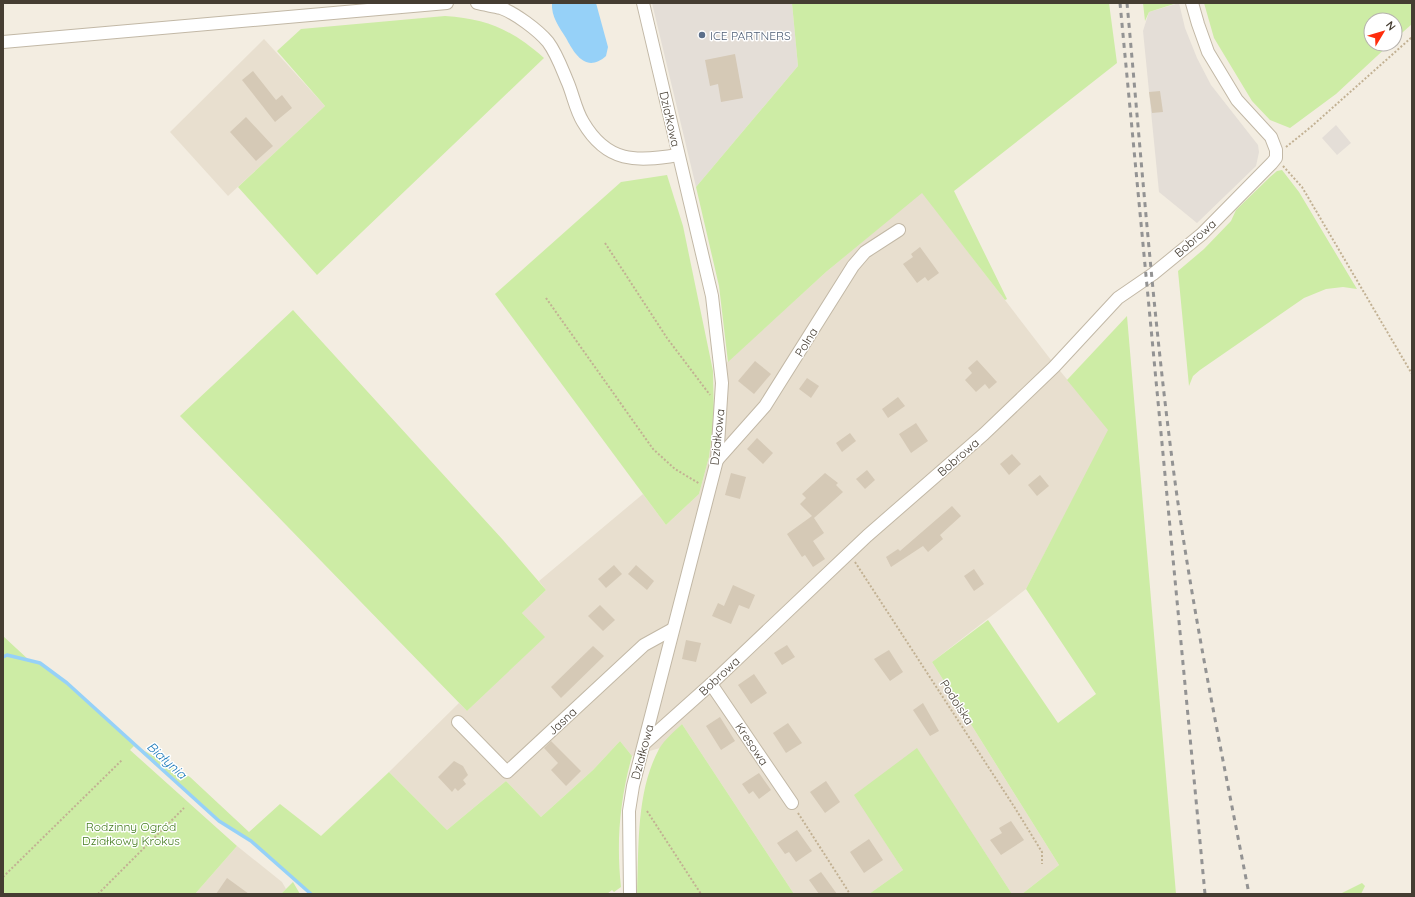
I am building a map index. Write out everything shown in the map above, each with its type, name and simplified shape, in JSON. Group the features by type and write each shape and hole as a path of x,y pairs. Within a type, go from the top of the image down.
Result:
{"street":[{"path":"3,42 447,3"},
{"path":"477,3 502,9 527,23 547,42 559,60 582,121 594,138 612,152 629,159 652,159 678,155"},
{"name":"Działkowa","path":"630,894 629,810 633,786 717,460 722,383 712,296 643,3"},
{"path":"1192,3 1208,52 1241,104 1271,137 1276,154"},
{"name":"Bobrowa","path":"645,743 711,684 849,553 988,431 1054,367 1118,298 1153,274 1202,234 1268,169 1276,154"},
{"name":"Polna","path":"717,460 765,406 853,266 865,252 899,230"},
{"name":"Jasna","path":"458,722 507,772 644,645 673,629"},
{"name":"Kresowa","path":"711,684 792,803"}],"path":[{"path":"1412,37 1289,146 1276,154 1302,187 1412,374"},
{"path":"605,243 667,338 720,409"},
{"path":"546,298 653,449 675,469 709,490"},
{"name":"Podolska","path":"849,553 1016,808 1042,852 1042,864"},
{"path":"3,877 122,760"},
{"path":"792,803 850,894"},
{"path":"98,894 184,808"},
{"path":"647,810 701,894"}],"shaded area":[{"path":"652,3 792,3 798,66 696,187"},
{"path":"1179,3 1185,28 1197,58 1211,85 1258,145 1259,152 1256,166 1197,223 1159,192 1143,31 1149,12"},
{"path":"264,39 325,106 228,196 170,132"},
{"path":"1336,125 1351,143 1337,155 1322,138"},
{"path":"922,192 1051,360 1109,430 1026,589 932,662 1059,865 1022,894 1012,894 917,749 855,795 903,870 869,894 794,894 682,724 660,748 632,756 620,741 593,770 541,817 506,781 447,830 389,772 459,703 467,711 544,637 522,613 546,590 539,581 643,494 666,525 699,494 709,457 714,419 715,373 826,272"},
{"path":"237,846 282,882 286,889 281,894 195,894"}],"green space":[{"path":"792,3 1109,3 1117,63 954,191 1007,299 1005,300 922,193 826,272 728,362 719,286 696,187 798,66"},
{"path":"1143,3 1177,3 1149,12 1145,21"},
{"path":"1204,3 1412,3 1412,24 1403,32 1403,12 1363,12 1363,52 1381,52 1336,94 1290,128 1270,120 1252,101 1214,38"},
{"path":"445,16 460,17 498,27 521,40 544,58 317,275 238,187 325,106 277,51 301,29"},
{"path":"1282,170 1299,192 1357,289 1343,287 1326,289 1304,298 1200,370 1193,376 1189,386 1178,271 1204,249 1231,221 1236,210 1270,177 1277,171"},
{"path":"667,175 683,226 713,371 714,418 709,457 699,494 666,525 495,294 621,182"},
{"path":"293,310 503,540 546,590 522,613 545,637 467,711 180,416"},
{"path":"1127,316 1176,894 1022,894 1059,865 932,662 988,620 1058,723 1096,694 1026,589 1108,430 1067,380"},
{"name":"Rodzinny Ogród Działkowy Krokus","path":"3,636 30,661 40,663 67,683 134,745 190,777 249,832 280,804 321,836 389,772 447,830 506,781 541,817 593,770 620,741 632,756 620,821 619,854 621,887 614,892 612,890 607,894 311,894 251,841 219,821 134,746 130,750 237,846 195,894 3,894"},
{"path":"682,724 794,894 637,894 640,820 646,783 659,749"},
{"path":"917,748 1012,894 869,894 903,870 854,795"},
{"path":"293,882 300,894 281,894"},
{"path":"1362,883 1365,886 1361,894 1340,894"}],"water":[{"path":"552,3 596,3 608,47 606,56 599,61 592,63 587,62 577,55 556,21"}],"building":[{"path":"735,54 743,98 721,102 718,84 710,86 705,60"},
{"path":"253,71 276,100 282,95 292,108 275,122 242,80"},
{"path":"1160,91 1163,112 1152,113 1149,92"},
{"path":"246,117 273,146 256,161 230,132"},
{"path":"920,247 939,273 928,281 925,277 917,283 903,264 913,257 911,254"},
{"path":"977,360 997,382 989,389 985,384 976,392 965,380 972,373 968,368"},
{"path":"755,361 771,374 754,394 738,381"},
{"path":"807,378 819,386 811,398 799,389"},
{"path":"898,397 905,406 888,418 882,409"},
{"path":"916,423 928,441 911,453 899,434"},
{"path":"850,433 856,441 842,452 836,443"},
{"path":"757,438 773,453 763,464 747,449"},
{"path":"1012,454 1021,464 1009,475 1000,464"},
{"path":"867,470 875,480 865,489 856,479"},
{"path":"731,473 746,477 740,499 725,495"},
{"path":"825,473 838,483 836,485 843,492 814,518 824,533 813,541 825,559 813,567 805,555 802,557 787,534 812,516 800,504 806,498 802,494"},
{"path":"1040,475 1049,486 1037,496 1028,485"},
{"path":"952,506 961,516 940,535 943,539 928,552 923,546 891,567 886,557 898,549 900,551"},
{"path":"614,565 622,574 606,588 598,579"},
{"path":"636,565 654,581 647,590 628,574"},
{"path":"974,569 984,584 974,591 964,576"},
{"path":"733,585 755,595 749,609 739,605 731,624 712,616 718,603 724,606"},
{"path":"600,605 615,620 603,631 588,616"},
{"path":"686,640 701,643 696,662 682,659"},
{"path":"787,645 795,657 782,665 774,653"},
{"path":"593,646 604,656 561,698 551,687"},
{"path":"889,650 903,672 890,681 874,659"},
{"path":"754,674 767,693 751,704 738,685"},
{"path":"923,703 939,731 930,736 913,710"},
{"path":"720,717 735,741 721,750 706,726"},
{"path":"788,723 802,743 786,753 773,733"},
{"path":"551,741 581,771 566,786 551,770 558,763 544,748"},
{"path":"454,761 463,766 468,775 463,780 466,784 458,791 455,788 452,792 438,777"},
{"path":"759,773 771,790 759,799 753,791 749,794 742,784"},
{"path":"826,781 840,802 825,813 810,792"},
{"path":"1011,821 1024,840 1001,855 990,840 1002,833 999,828"},
{"path":"797,830 812,851 796,862 789,852 785,854 777,843"},
{"path":"869,839 883,860 864,873 850,852"},
{"path":"821,872 837,894 819,894 809,880"},
{"path":"227,878 249,894 216,894"}],"waterway":[{"name":"Białynia","path":"3,657 7,655 40,663 67,683 219,821 251,841 311,894"}],"railway":[{"path":"1120,3 1205,894"},
{"path":"1127,3 1161,368 1176,489 1219,742 1249,894"}],"place":[{"name":"ICE PARTNERS","path":"702,35"}]}
